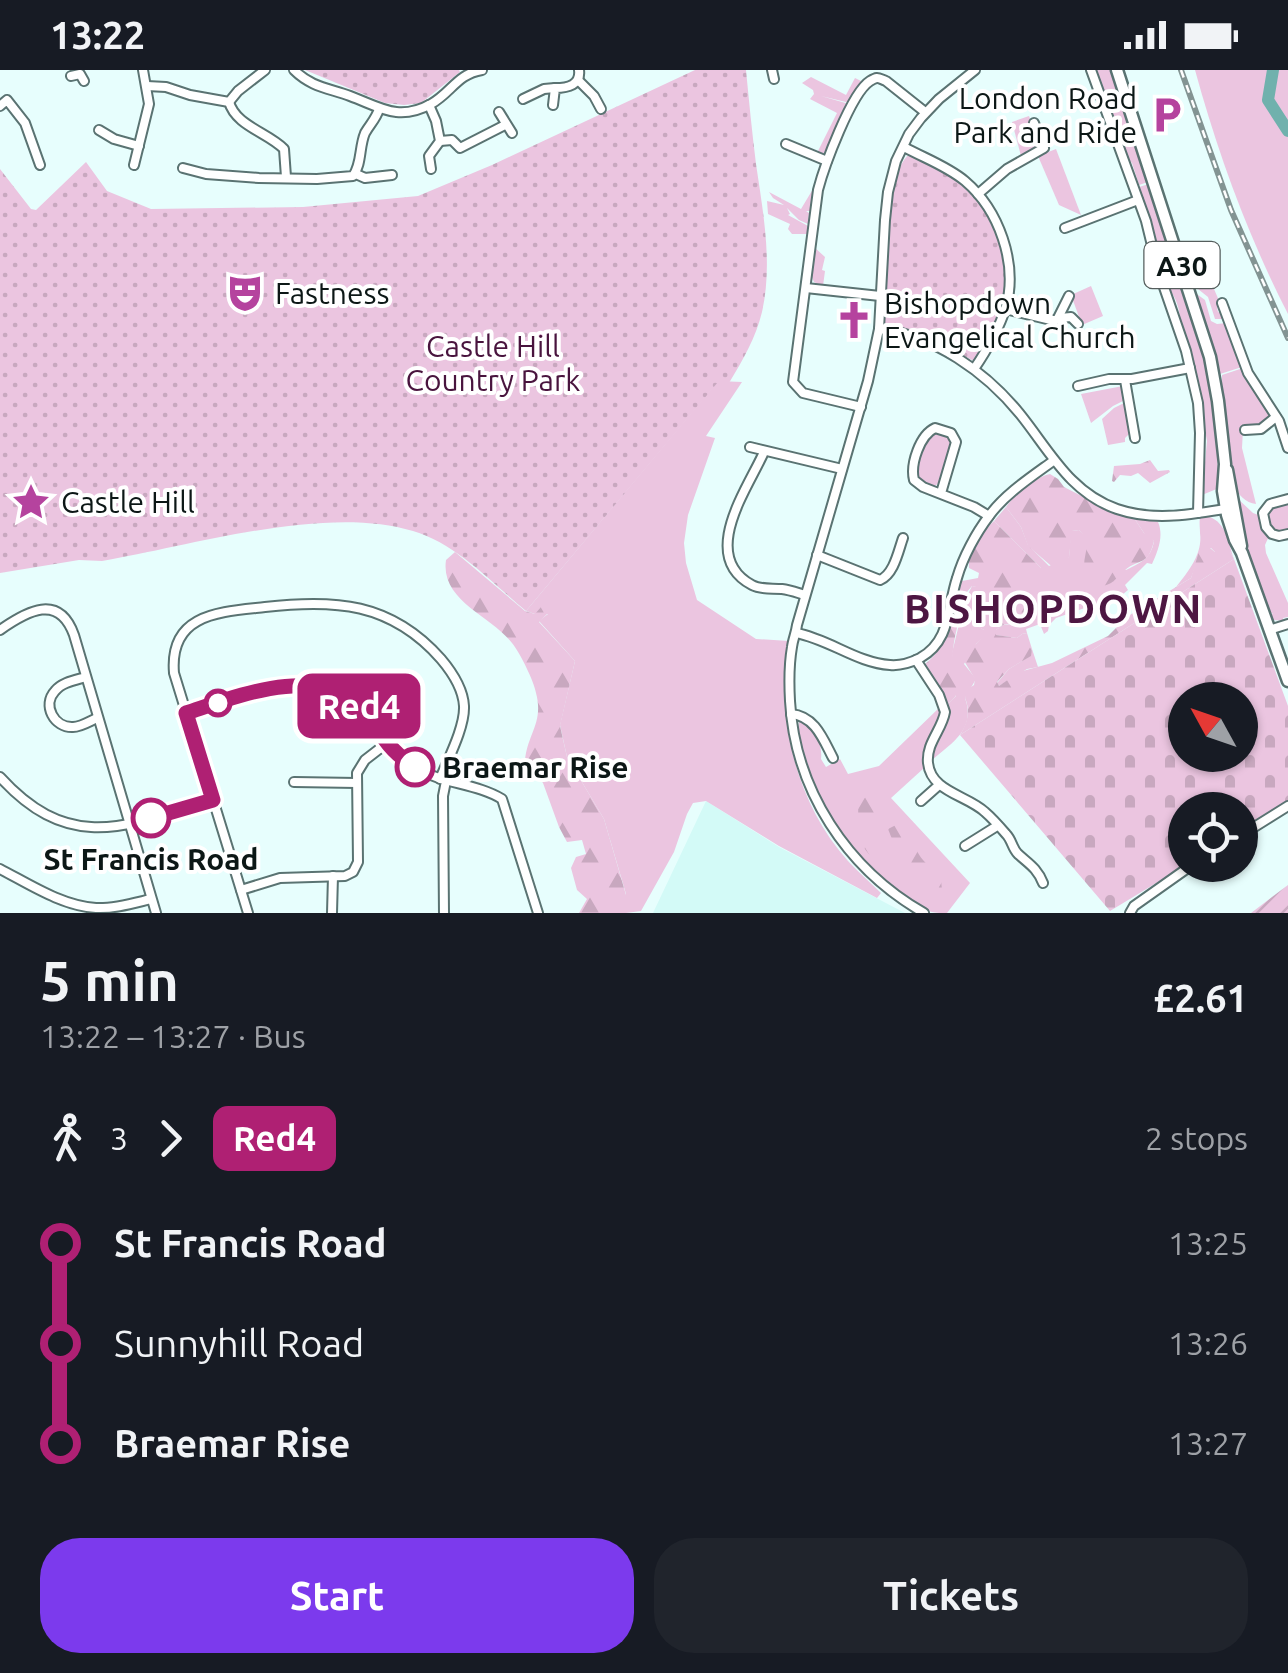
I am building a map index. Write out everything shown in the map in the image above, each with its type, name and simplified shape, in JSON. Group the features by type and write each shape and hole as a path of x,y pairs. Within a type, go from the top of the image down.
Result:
{"highway":[{"name":"A30","path":"1117,70 1206,341 1216,383 1234,540 1288,681"}],"street":[{"path":"134,166 149,108 148,86 142,70"},
{"path":"230,102 265,70"},
{"path":"294,70 312,85 348,95 379,110 410,112 429,105 467,72 482,70"},
{"path":"924,913 874,877 850,852 821,809 796,742 790,664 805,595 879,329 888,192 896,162 909,134 926,112 964,74 974,70"},
{"path":"1091,70 1138,200 1190,368 1200,433 1198,513"},
{"path":"523,99 544,89 570,86 579,75 601,108"},
{"path":"860,407 803,393 794,385 818,190 827,160 857,98 874,79 888,82 926,112"},
{"path":"148,86 230,102"},
{"path":"554,105 555,88"},
{"path":"0,106 8,100 25,123 40,164"},
{"path":"230,102 236,117 284,149 286,177"},
{"path":"429,105 440,141 429,156 431,168"},
{"path":"356,174 364,135 379,110"},
{"path":"440,141 452,140 462,151 508,128 499,112"},
{"path":"978,194 1007,168 1044,148 1034,123"},
{"path":"98,130 139,146"},
{"path":"786,144 827,160"},
{"path":"904,147 952,171 978,194 996,222 1006,250 1009,284 1005,309 974,369"},
{"path":"194,160 187,169 210,175 317,180 356,174 364,178 392,175"},
{"path":"1064,228 1138,200"},
{"path":"806,288 880,296"},
{"path":"1060,318 1069,296"},
{"path":"1222,303 1248,374 1276,417 1288,448"},
{"path":"1005,309 1051,320 1072,317 1078,324"},
{"path":"879,329 930,344 974,369 1018,411 1053,461 1084,491 1114,508 1163,517 1231,508"},
{"path":"1078,386 1190,368"},
{"path":"1125,380 1135,438"},
{"path":"1245,430 1260,429 1276,417"},
{"path":"941,493 956,442 952,433 935,428 924,436 912,474 919,485 988,516"},
{"path":"750,448 842,470"},
{"path":"764,452 732,517 729,553 736,569 750,584 805,595"},
{"path":"796,633 894,666 930,652 942,638 960,570 988,516 1053,461"},
{"path":"1288,499 1266,506 1263,515 1272,534 1288,534"},
{"path":"817,555 880,580 891,571 903,538"},
{"path":"248,913 174,674 174,656 184,632 199,619 219,612 304,602 337,604 385,617 416,636 456,680 464,702 464,717 443,780 444,913"},
{"path":"0,630 39,610 53,610 67,619 156,913"},
{"path":"1270,630 1288,624"},
{"path":"916,660 939,695 945,712 930,744 929,769 939,784 978,806 1008,835 1016,852 1036,868 1043,883"},
{"path":"86,677 57,688 51,696 50,710 56,720 68,726 97,718"},
{"path":"186,713 293,686 324,688 345,696 362,708 387,743 410,764 443,780 502,799 538,913"},
{"path":"792,714 810,720 833,758"},
{"path":"241,890 280,878 349,875 356,868 359,766 387,743"},
{"path":"0,777 37,810 64,822 94,828 129,825 213,800"},
{"path":"294,782 357,784"},
{"path":"921,801 939,784"},
{"path":"1258,825 1288,806"},
{"path":"965,846 996,826"},
{"path":"0,869 69,902 97,908 152,899"},
{"path":"332,913 333,876"},
{"path":"1130,913 1168,882"}],"shaded area":[{"path":"706,801 779,847 905,913 653,913"}],"green space":[{"path":"305,70 460,72 421,103 404,105 385,103"},
{"name":"Castle Hill Country Park","path":"695,70 746,70 767,256 759,321 729,383 718,382 526,611 444,545 413,531 378,524 340,522 258,530 102,561 79,560 0,573 0,169 31,209 36,210 86,162 107,191 151,209 303,207 418,196"},
{"path":"1096,70 1111,70 1148,182 1139,185 1126,157 1098,87"},
{"path":"1195,70 1288,70 1288,314 1235,194"},
{"path":"811,77 846,95 855,78 863,82 850,103 821,96 849,104 822,155 817,153 837,113 810,99 813,90 802,83"},
{"path":"1029,116 1037,148 1021,156 1012,122"},
{"path":"1056,149 1081,215 1059,205 1038,156"},
{"path":"910,154 932,164 970,192 997,229 1004,251 1007,275 1003,308 974,361 927,337 884,323 891,205 895,182"},
{"path":"1149,184 1205,355 1219,488 1202,495 1207,441 1178,308 1166,286 1138,192 1139,187"},
{"path":"813,189 810,211 806,211 808,224 787,208 788,215 808,226 807,234 792,234 790,224 768,214 767,201 784,205 769,192 801,209"},
{"path":"814,247 825,257 823,286 814,282 811,275"},
{"path":"1208,275 1220,303 1218,312 1226,319 1215,319 1208,297 1198,289 1195,281"},
{"path":"1091,286 1103,316 1082,325 1071,295"},
{"path":"1194,292 1205,300 1211,321 1227,323 1242,367 1220,374"},
{"path":"1198,364 1207,369 1212,416 1209,422 1201,421 1193,369"},
{"path":"1243,368 1269,412 1268,420 1261,426 1249,424 1243,429 1242,448 1256,504 1245,500 1235,488 1224,431 1222,375"},
{"path":"718,381 742,382 706,436 715,438 688,515 686,563 697,600 756,639 789,641 785,699 803,786 830,838 881,893 877,898 779,846 706,801 693,803 674,852 641,911 626,913 626,894 604,819 567,757 560,725 575,661 539,621 548,614 526,611"},
{"path":"1123,386 1125,400 1091,423 1081,394"},
{"path":"1126,402 1131,432 1125,442 1108,445 1102,419"},
{"path":"936,432 950,437 951,450 946,472 933,487 918,482 916,468 925,440"},
{"path":"1150,460 1158,471 1170,472 1150,483 1138,473 1120,475 1112,481 1114,466"},
{"path":"1050,474 1064,487 1134,518 1154,541 1146,558 1111,583 1097,587 1085,571 1087,543 1079,530 1072,531 1069,557 1062,569 1056,570 1028,546 1021,527 1006,507 1025,487"},
{"path":"1236,497 1261,516 1269,536 1266,553 1288,603 1288,617 1284,621 1274,620 1263,599"},
{"path":"1288,501 1288,532 1271,531 1266,517 1269,509"},
{"path":"1006,507 1028,545 1049,566 1069,557 1071,531 1079,530 1088,542 1126,570 1148,556 1154,541 1134,518 1158,522 1160,543 1152,564 1147,563 1125,585 1128,590 1122,595 1056,618 1044,634 1040,624 1026,629 1027,633 1017,638 995,635 1003,625 1012,624 1041,568 994,521"},
{"path":"1200,517 1222,526 1234,559 1230,552 1215,552 1211,548 1200,554 1191,578 1176,587 1197,555"},
{"path":"994,521 1041,568 1048,581 1043,588 1026,592 1026,612 1021,621 996,630 996,635 1017,638 1027,633 1032,649 1031,656 1009,669 997,682 999,686 1019,672 1052,663 1108,636 1128,616 1191,578 1200,548 1206,545 1215,552 1230,552 1234,559 960,735 967,717 965,698 975,679 961,656 963,649 984,636 984,630 970,622 969,616 976,603 976,587 967,592 957,628 953,655 959,686 948,704 930,680 925,664 946,636 962,581 978,578 979,573 969,568 971,555 980,536"},
{"path":"455,552 525,611 535,614 541,607 548,613 539,622 575,661 560,726 567,757 604,819 626,895 626,913 579,913 587,899 577,890 571,868 576,857 586,854 582,840 567,842 543,783 525,761 537,721 535,688 512,643 469,607 451,586 446,560"},
{"path":"1234,559 1288,706 1288,803 1258,821 1258,792 1168,792 1168,876 1110,911 960,735"},
{"path":"972,586 977,587 971,622 984,630 985,636 964,664 976,679 965,698 965,726 932,760 947,719 948,704 956,696 952,653"},
{"path":"1032,649 1038,667 1027,669 999,686 997,683 1009,669 1030,656"},
{"path":"939,708 939,718 925,746 924,768 891,798 970,883 947,913 932,912 905,897 848,843 819,796 798,732 799,722 809,728 819,742 826,767 840,759 848,774 879,766"},
{"path":"869,795 877,800 882,829 881,858 875,860 861,841 859,826 858,802"},
{"path":"896,825 906,832 919,855 941,880 942,890 937,895 900,876 900,859 888,829"},
{"path":"1288,885 1288,913 1251,913"}],"waterway":[{"path":"1273,70 1268,100 1288,131"}],"railway":[{"path":"1181,70 1231,210 1288,338"}],"bus line":[{"name":"Red4","path":"151,818 213,800 186,713 257,692 305,686 345,696 362,708 387,743 415,767"}],"place":[{"name":"London Road Park and Ride","path":"1167,115"},
{"name":"Fastness","path":"245,293"},
{"name":"Bishopdown Evangelical Church","path":"854,320"},
{"name":"Castle Hill","path":"31,502"},
{"name":"Braemar Rise","path":"415,767"},
{"name":"St Francis Road","path":"151,818"}],"district":[{"name":"BISHOPDOWN","path":"1054,608"}]}
